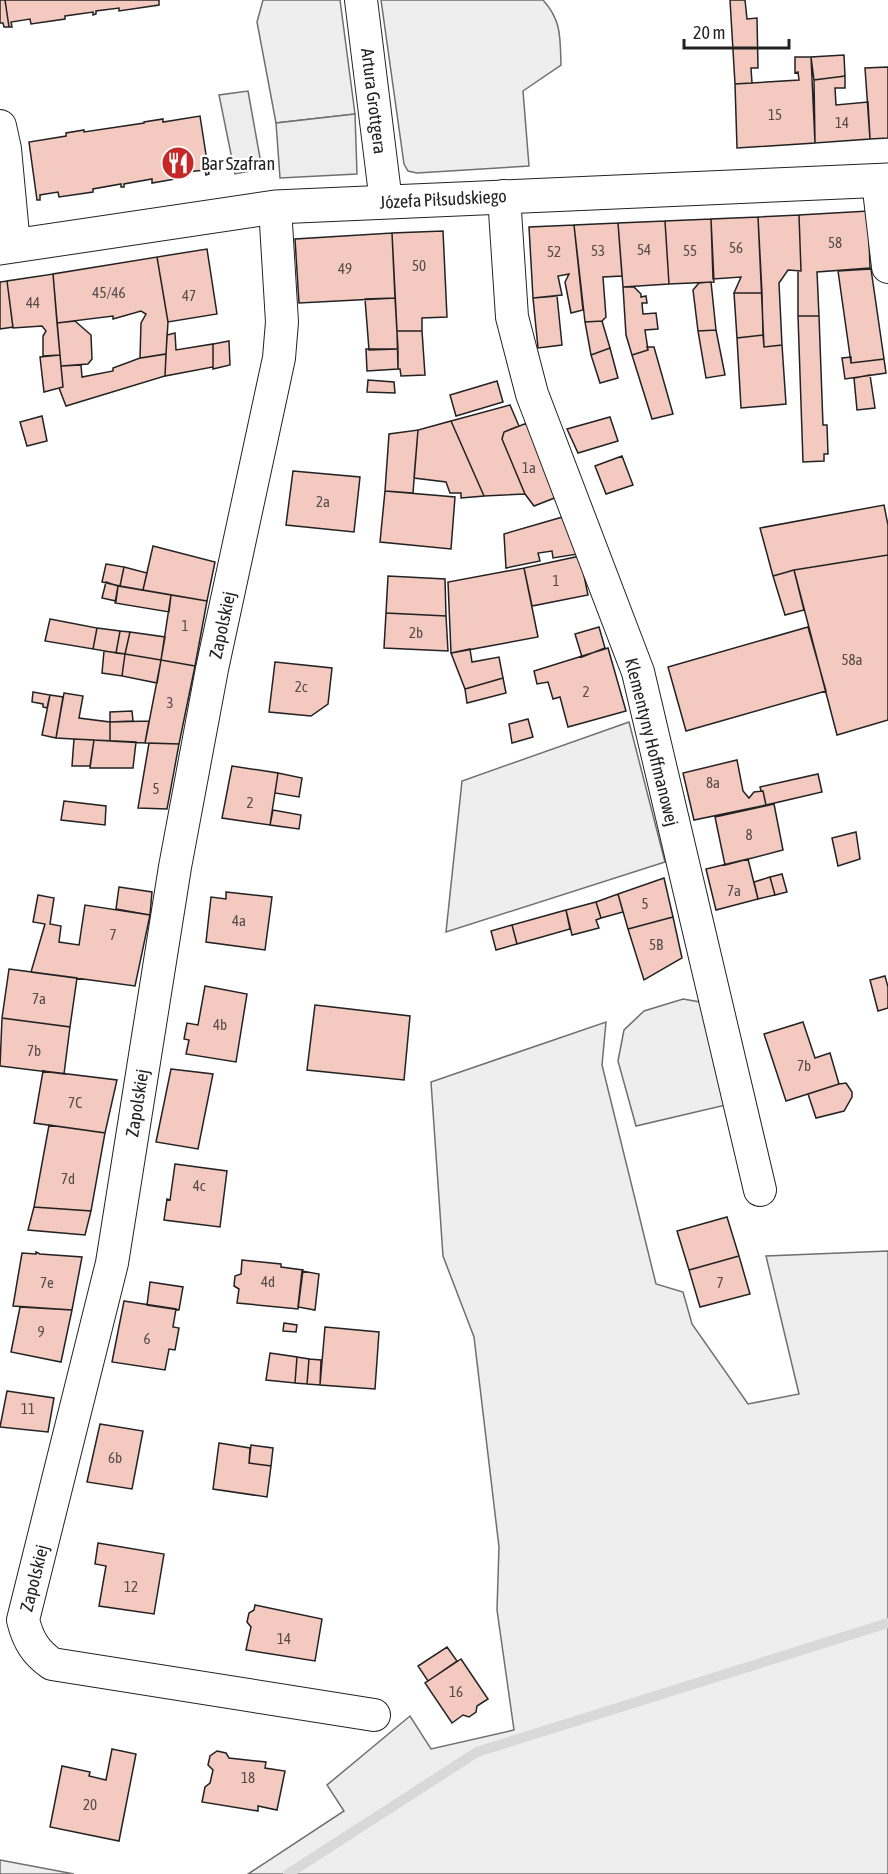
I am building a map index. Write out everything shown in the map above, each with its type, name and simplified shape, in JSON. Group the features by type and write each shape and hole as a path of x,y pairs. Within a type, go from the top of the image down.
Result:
{"street":[{"name":"Artura Grottgera","path":"361,0 386,202"},
{"path":"0,126 5,149 7,246"},
{"name":"Józefa Piłsudskiego","path":"7,246 274,207 883,180"},
{"path":"883,180 888,267"},
{"name":"Klementyny Hoffmanowej","path":"504,196 512,317 532,394 638,672 760,1190"},
{"name":"Zapolskiej","path":"274,207 282,322 279,358 212,669 177,855 112,1263 23,1620 31,1645 41,1657 52,1664 374,1715"}],"shaded area":[{"path":"263,0 340,0 355,114 276,123 257,22"},
{"path":"381,0 543,0 557,23 561,65 523,91 529,166 417,173 408,171 404,164"},
{"path":"248,91 262,169 235,174 219,95"},
{"path":"355,114 357,174 280,178 276,123"},
{"path":"629,722 665,862 446,932 462,781"},
{"path":"683,999 700,1002 730,1104 636,1126 618,1061 624,1030 644,1011"},
{"path":"606,1022 602,1065 656,1284 683,1292 692,1324 748,1404 799,1394 766,1256 888,1251 888,1874 248,1874 344,1811 327,1785 410,1716 431,1749 514,1730 497,1610 499,1547 474,1337 443,1256 431,1082"},
{"path":"0,1860 74,1874 0,1874"}],"building":[{"path":"0,0 5,0 9,27 4,27 3,23 0,23"},
{"path":"5,0 159,0 159,5 119,11 119,8 96,11 93,15 93,12 65,16 65,19 31,24 30,19 11,22 12,27 9,27"},
{"path":"730,0 745,0 747,19 757,18 758,68 751,68 752,83 735,84"},
{"path":"844,55 845,76 814,80 811,57"},
{"path":"795,57 811,57 815,143 737,148 735,84 799,80 798,72 795,73"},
{"path":"888,67 888,138 870,139 865,68"},
{"path":"845,76 845,88 835,88 836,105 868,102 870,139 815,143 814,80"},
{"path":"200,116 209,174 206,175 205,170 186,172 187,177 152,183 152,179 124,184 124,187 121,187 121,184 93,189 93,192 59,197 58,192 40,195 40,200 37,200 29,142 66,136 66,133 84,130 84,132 163,119 163,122"},
{"path":"868,211 870,268 817,272 819,316 798,316 798,271 801,271 799,215"},
{"path":"799,215 801,271 788,270 779,283 782,345 764,347 758,217"},
{"path":"758,217 762,293 734,293 741,277 713,279 711,219"},
{"path":"711,219 714,282 669,284 665,221"},
{"path":"665,221 669,284 623,287 618,223"},
{"path":"618,223 622,276 603,277 606,317 602,321 585,322 574,225"},
{"path":"574,225 583,310 571,313 565,282 569,274 558,276 562,295 533,298 529,227"},
{"path":"443,231 447,317 422,318 422,331 397,331 392,233"},
{"path":"392,233 395,298 299,303 295,239"},
{"path":"207,249 217,314 168,322 157,257"},
{"path":"157,257 168,322 166,354 140,358 141,323 146,314 141,311 113,319 113,316 57,323 53,274"},
{"path":"871,269 884,359 851,363 838,271"},
{"path":"53,274 60,355 43,356 43,336 46,331 42,326 13,328 7,281"},
{"path":"7,281 13,327 0,329 0,282"},
{"path":"711,282 716,330 698,331 693,290 699,283"},
{"path":"623,287 634,287 641,297 646,296 647,303 642,303 643,314 656,313 658,329 645,330 648,350 632,355 626,335"},
{"path":"734,293 762,293 763,335 737,338"},
{"path":"557,296 562,345 538,348 533,298"},
{"path":"395,298 398,349 369,350 365,299"},
{"path":"798,316 819,316 823,425 827,425 828,454 824,454 824,461 803,462"},
{"path":"75,321 91,335 92,359 88,364 61,366 57,323"},
{"path":"602,321 610,348 591,355 585,322"},
{"path":"716,330 725,375 706,378 698,331"},
{"path":"397,331 422,331 425,375 401,376 400,369 398,369"},
{"path":"175,333 176,350 213,344 213,367 165,376 167,335"},
{"path":"763,335 764,347 782,345 786,404 741,408 737,338"},
{"path":"229,341 230,365 213,369 213,344"},
{"path":"647,347 654,347 673,414 652,419 632,355 648,350"},
{"path":"610,348 618,378 600,383 591,355"},
{"path":"366,349 398,349 398,369 367,371"},
{"path":"166,354 165,376 66,406 59,388 63,387 61,366 81,365 82,377 113,371 113,368 140,358"},
{"path":"60,355 63,387 44,392 40,357"},
{"path":"851,357 851,363 884,359 886,373 845,379 842,358"},
{"path":"870,375 875,408 857,410 854,378"},
{"path":"368,380 394,382 395,393 367,392"},
{"path":"497,381 503,402 456,416 450,395"},
{"path":"510,405 519,426 504,432 502,439 525,494 484,496 451,421"},
{"path":"42,416 47,441 27,446 20,422"},
{"path":"610,417 618,441 578,453 567,429"},
{"path":"451,421 484,496 461,498 461,493 450,493 446,482 414,478 418,430"},
{"path":"527,423 557,497 534,506 525,494 502,439 504,432"},
{"path":"418,430 413,493 385,491 389,434"},
{"path":"622,456 633,485 606,494 595,466"},
{"path":"293,471 360,477 354,532 286,525"},
{"path":"385,491 455,497 451,549 380,542"},
{"path":"884,505 888,525 888,555 794,570 773,576 760,528"},
{"path":"566,516 578,554 553,558 552,551 538,553 540,561 506,568 504,534"},
{"path":"153,546 215,562 207,601 143,590"},
{"path":"888,555 888,720 837,735 794,570"},
{"path":"580,556 588,595 532,606 524,568"},
{"path":"106,564 124,567 120,586 102,582"},
{"path":"124,567 147,573 143,590 120,586"},
{"path":"524,568 538,637 451,653 448,582"},
{"path":"794,570 804,610 785,615 773,576"},
{"path":"388,576 445,579 446,616 386,613"},
{"path":"106,582 118,586 116,601 102,598"},
{"path":"118,586 171,595 169,612 115,603"},
{"path":"171,595 207,601 195,666 161,660"},
{"path":"386,613 446,616 448,651 384,648"},
{"path":"50,619 97,628 93,649 45,641"},
{"path":"599,627 605,648 582,657 575,634"},
{"path":"808,627 826,691 686,731 668,667"},
{"path":"97,628 120,631 116,653 93,649"},
{"path":"120,631 130,632 125,654 116,653"},
{"path":"130,632 165,637 161,660 125,654"},
{"path":"608,648 626,711 568,727 560,697 553,699 548,682 537,684 534,671"},
{"path":"470,649 472,662 499,657 503,678 465,689 451,653"},
{"path":"104,651 125,654 122,676 102,673"},
{"path":"125,654 161,660 157,683 122,676"},
{"path":"161,660 195,666 179,744 145,743"},
{"path":"275,662 332,668 328,704 311,716 269,712"},
{"path":"503,678 506,693 467,703 465,689"},
{"path":"33,692 50,695 47,708 43,707 43,704 32,702"},
{"path":"64,693 83,696 79,718 110,722 110,741 56,738"},
{"path":"50,695 63,697 56,738 42,735"},
{"path":"132,711 133,721 110,722 110,712"},
{"path":"528,719 533,737 512,743 509,724"},
{"path":"149,721 145,743 110,741 110,722"},
{"path":"74,739 94,740 90,766 72,766"},
{"path":"94,740 136,742 133,768 90,768"},
{"path":"149,743 179,744 167,809 138,808"},
{"path":"737,760 743,791 749,798 754,792 763,791 766,805 694,820 683,773"},
{"path":"232,766 278,773 270,825 222,818"},
{"path":"278,773 302,778 299,797 275,793"},
{"path":"818,774 822,792 766,805 760,787"},
{"path":"64,801 106,806 105,825 61,820"},
{"path":"774,804 783,850 725,865 715,817"},
{"path":"273,810 301,815 299,829 270,825"},
{"path":"856,832 860,859 838,866 832,838"},
{"path":"748,859 758,899 716,910 706,869"},
{"path":"782,874 787,892 775,895 770,877"},
{"path":"770,877 775,895 758,899 754,882"},
{"path":"664,878 673,917 628,929 618,894"},
{"path":"119,887 152,892 150,915 116,909"},
{"path":"226,892 272,897 265,950 206,942 211,897 226,899"},
{"path":"618,894 623,912 601,918 596,902"},
{"path":"38,895 54,898 50,924 61,926 59,942 79,945 85,905 150,915 135,986 31,972 45,924 33,922"},
{"path":"596,902 601,918 596,920 599,928 572,935 566,910"},
{"path":"566,910 570,929 517,944 512,925"},
{"path":"673,917 682,958 644,980 628,929"},
{"path":"512,925 517,944 496,950 491,931"},
{"path":"9,969 77,978 70,1027 2,1018"},
{"path":"885,976 888,987 888,1008 878,1011 870,980"},
{"path":"205,986 247,994 236,1062 186,1054 189,1040 184,1039 187,1023 198,1025"},
{"path":"315,1005 410,1016 404,1080 307,1070"},
{"path":"2,1018 70,1027 64,1074 0,1066"},
{"path":"803,1022 815,1058 830,1053 839,1084 786,1101 764,1034"},
{"path":"171,1069 213,1074 198,1149 156,1142"},
{"path":"43,1071 117,1080 105,1133 34,1123"},
{"path":"846,1083 852,1092 852,1097 844,1111 816,1118 808,1094"},
{"path":"49,1125 105,1133 91,1211 34,1207"},
{"path":"175,1164 227,1171 220,1227 164,1220 167,1199 170,1200"},
{"path":"34,1207 91,1211 85,1235 28,1230"},
{"path":"727,1217 739,1256 689,1270 677,1231"},
{"path":"36,1252 82,1257 72,1310 13,1306 22,1253 36,1254"},
{"path":"739,1256 750,1294 700,1307 689,1270"},
{"path":"242,1260 281,1264 281,1267 303,1270 298,1309 237,1303 239,1289 234,1286 235,1276 241,1274"},
{"path":"302,1271 319,1274 315,1310 298,1307"},
{"path":"150,1282 183,1287 179,1310 147,1305"},
{"path":"124,1301 176,1309 173,1327 179,1328 175,1350 169,1349 165,1370 112,1362"},
{"path":"20,1307 72,1310 61,1362 11,1352"},
{"path":"284,1323 297,1325 296,1332 283,1331"},
{"path":"325,1327 379,1332 375,1389 320,1385"},
{"path":"270,1353 297,1357 295,1383 266,1380"},
{"path":"297,1357 309,1359 307,1384 295,1383"},
{"path":"309,1359 321,1360 320,1385 307,1384"},
{"path":"7,1391 54,1398 48,1432 0,1427"},
{"path":"100,1424 143,1431 132,1489 87,1482"},
{"path":"219,1443 250,1448 249,1463 271,1466 267,1497 213,1489"},
{"path":"251,1445 273,1448 271,1466 249,1463"},
{"path":"98,1543 164,1554 154,1614 99,1606 106,1566 95,1564"},
{"path":"255,1605 322,1619 315,1661 246,1650 251,1627 247,1622 249,1613 254,1610"},
{"path":"447,1647 457,1661 428,1681 418,1666"},
{"path":"461,1659 488,1699 477,1706 476,1712 469,1717 463,1715 452,1723 425,1683"},
{"path":"112,1749 136,1754 119,1841 50,1827 62,1766 90,1772 89,1776 106,1780"},
{"path":"217,1751 226,1753 229,1758 266,1762 265,1768 285,1771 277,1810 258,1806 258,1811 202,1802 205,1787 210,1783 213,1770 208,1765 210,1756"}],"waterway":[{"path":"288,1874 477,1752 888,1623"}],"place":[{"name":"Bar Szafran","path":"178,163"}]}
